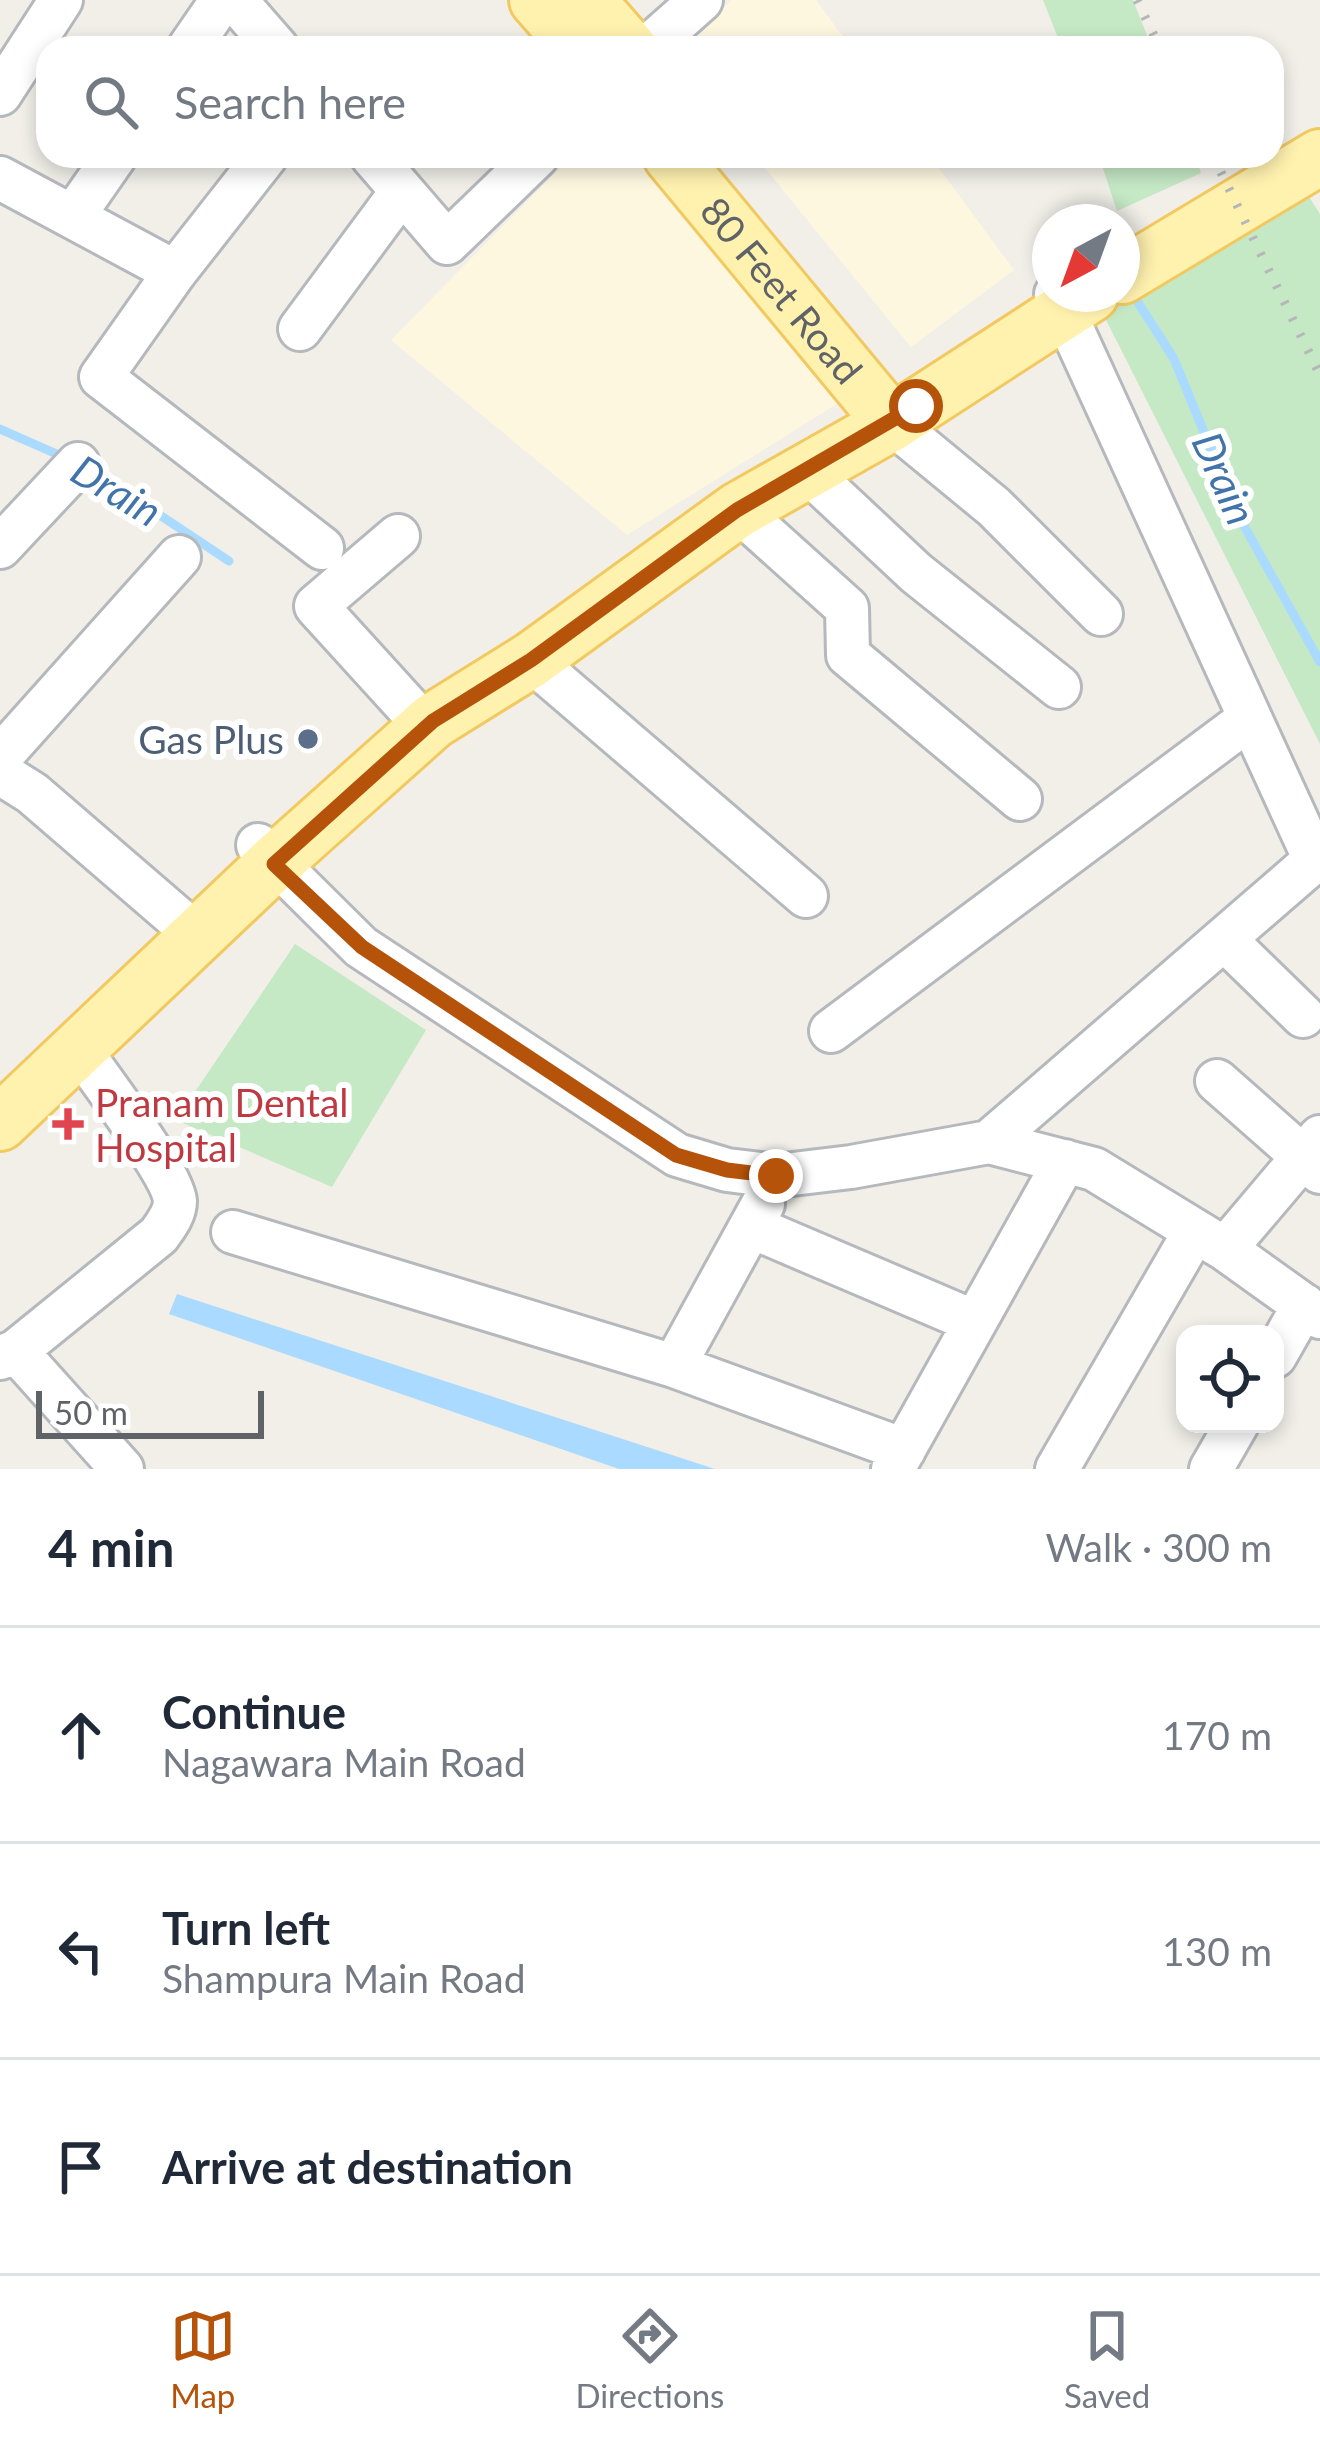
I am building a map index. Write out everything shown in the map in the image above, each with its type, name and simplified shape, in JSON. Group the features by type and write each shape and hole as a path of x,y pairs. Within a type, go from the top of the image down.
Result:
{"main road":[{"path":"537,0 568,36"},
{"path":"587,0 618,36"},
{"path":"1284,158 1320,135"},
{"path":"1140,265 1320,158"},
{"name":"80 Feet Road","path":"681,168 893,401"},
{"name":"80 Feet Road","path":"726,168 893,401"},
{"path":"1140,240 1267,168"},
{"path":"0,1084 188,928 407,706 629,544 893,401 1040,312"},
{"path":"266,854 433,721 531,660 737,510 805,469 893,401"},
{"path":"0,1123 80,1050 188,928"}],"street":[{"path":"38,36 61,0"},
{"path":"197,36 222,0"},
{"path":"235,0 266,36"},
{"path":"660,36 701,0"},
{"path":"0,94 36,39"},
{"path":"74,214 107,168"},
{"path":"257,168 101,377 322,548"},
{"path":"383,168 447,243 525,168"},
{"path":"0,178 175,272"},
{"path":"300,329 402,190"},
{"path":"989,1142 1315,860 1072,312"},
{"path":"893,401 1101,614"},
{"path":"0,547 78,464"},
{"path":"805,469 916,573 1059,687"},
{"path":"737,510 847,608 848,655 1020,800"},
{"path":"398,536 316,606 407,706"},
{"path":"179,557 1,771 188,928"},
{"path":"531,660 806,896"},
{"path":"831,1031 1250,718"},
{"path":"266,854 362,947 676,1155 727,1170 776,1176 989,1142 1094,1169 1210,1240 1312,1311 1284,1345"},
{"path":"1224,938 1303,1016"},
{"path":"80,1050 165,1176 175,1203 159,1234 8,1355 122,1469"},
{"path":"1057,1469 1210,1240 1314,1156 1217,1081"},
{"path":"232,1232 674,1366 898,1459 1065,1161"},
{"path":"674,1366 776,1176"},
{"path":"752,1227 975,1322"},
{"path":"1211,1469 1232,1433"}],"shaded area":[{"path":"731,0 816,0 842,36 694,36"},
{"path":"560,168 655,168 848,397 627,535 391,340"},
{"path":"765,168 939,168 1014,270 911,347"}],"green space":[{"path":"1043,0 1133,0 1147,36 1057,36"},
{"path":"1103,168 1199,168 1201,173 1132,204 1115,204"},
{"path":"1302,186 1320,214 1320,744 1102,312 1140,312 1140,280"},
{"path":"295,944 426,1030 332,1187 176,1120"}],"water":[{"path":"177,1294 715,1469 619,1469 169,1314"}],"waterway":[{"name":"Drain","path":"1140,306 1174,359 1238,515 1320,662"},
{"name":"Drain","path":"0,429 68,459"},
{"name":"Drain","path":"89,468 229,561"}],"railway":[{"path":"1137,0 1154,36"},
{"path":"1219,168 1320,375"}],"place":[{"name":"Gas Plus","path":"308,739"},
{"name":"Pranam Dental Hospital","path":"68,1124"}],"route":[{"path":"776,1176 727,1170 676,1155 362,947 274,864 433,721 531,660 737,510 916,406"}]}
